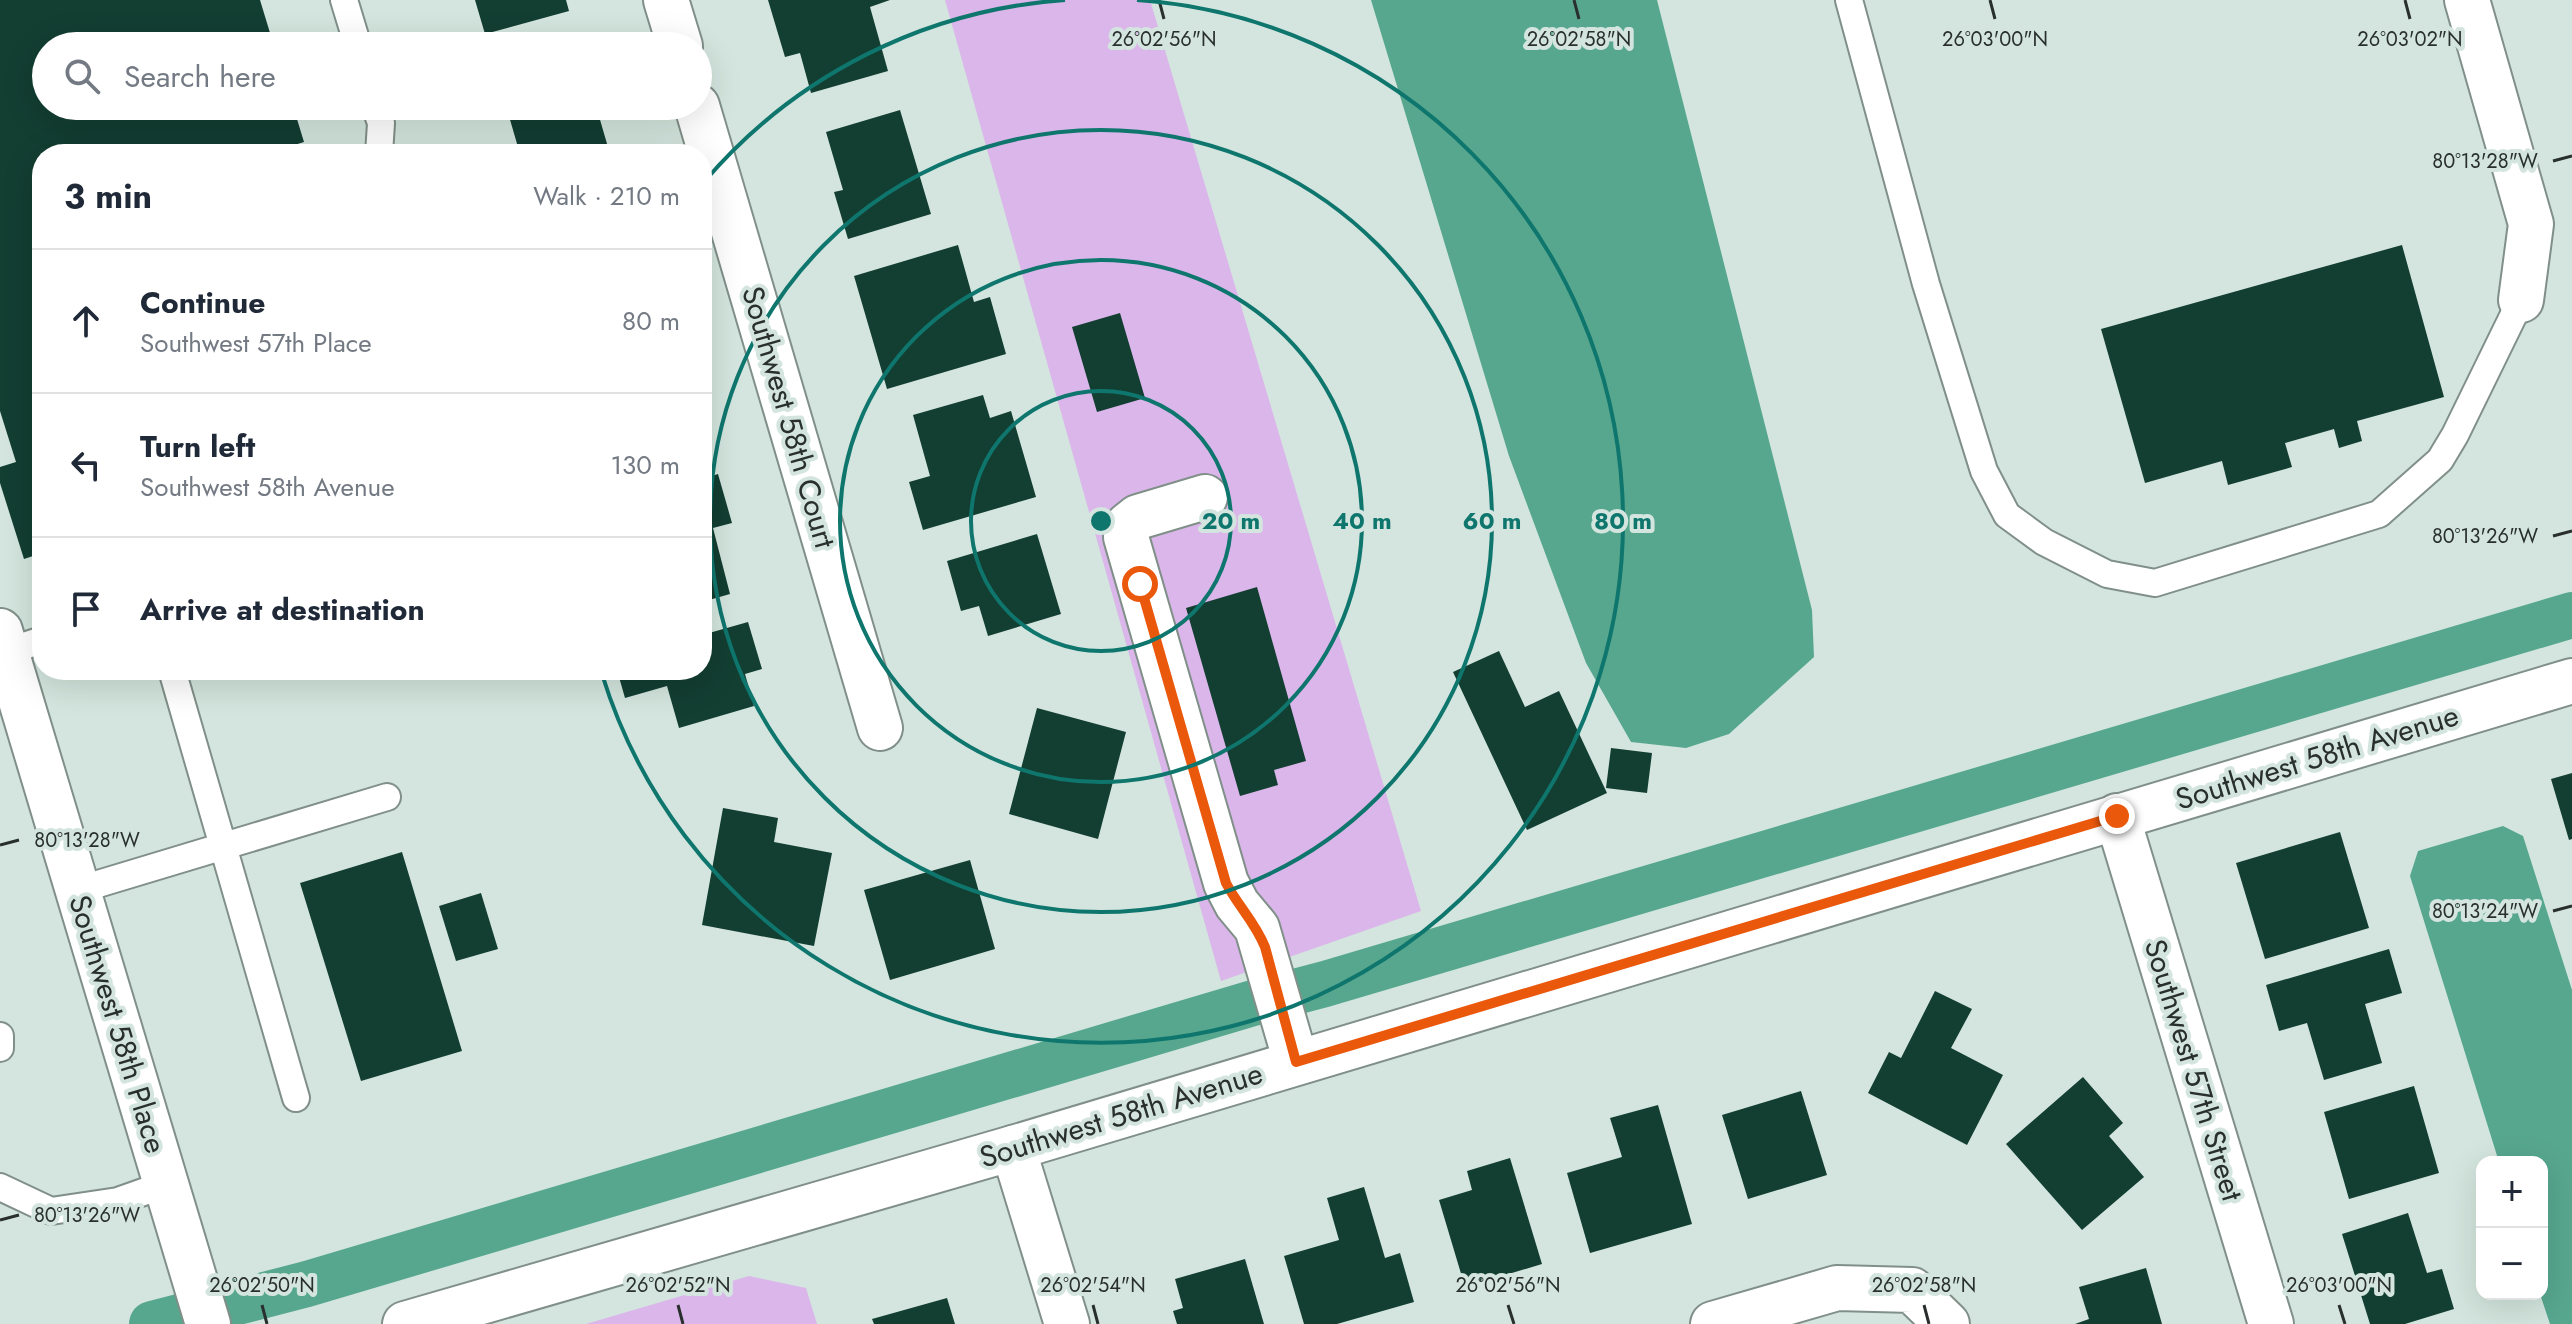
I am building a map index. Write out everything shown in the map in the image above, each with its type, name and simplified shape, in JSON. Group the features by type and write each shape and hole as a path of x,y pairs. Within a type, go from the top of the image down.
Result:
{"street":[{"path":"666,0 676,32"},
{"path":"2467,0 2531,224 2521,300"},
{"name":"Southwest 58th Court","path":"701,120 708,144"},
{"name":"Southwest 58th Court","path":"712,157 880,728"},
{"path":"1205,497 1138,517 1128,525 1126,537 1226,883 1237,904 1257,928 1265,947 1294,1052"},
{"name":"Southwest 58th Place","path":"16,641 78,890 208,1324"},
{"name":"Southwest 58th Avenue","path":"405,1324 1013,1148 1294,1052 2117,816 2572,681"},
{"name":"Southwest 57th Street","path":"2117,816 2271,1324"},
{"path":"1013,1148 1067,1324"},
{"path":"1713,1324 1837,1288 1912,1290 1947,1324"}],"lane":[{"path":"344,0 354,32"},
{"path":"1849,0 1926,284 1984,471 2007,515 2044,542 2107,574 2155,583 2379,514 2440,460 2521,300"},
{"path":"380,120 380,144"},
{"path":"175,680 296,1098"},
{"path":"78,890 387,797"},
{"path":"0,1036 0,1048"},
{"path":"0,1187 51,1211 118,1201 166,1184"}],"shaded area":[{"path":"945,0 1150,0 1421,911 1221,981"},
{"path":"1371,0 1657,0 1812,610 1814,657 1729,734 1686,748 1631,742 1586,663 1509,456"},
{"path":"2503,826 2523,836 2572,990 2572,1324 2550,1324 2542,1300 2548,1300 2548,1156 2497,1156 2410,876 2418,851"},
{"path":"749,1276 806,1288 817,1324 586,1324"}],"building":[{"path":"0,0 260,0 270,32 32,32 32,120 297,120 304,142 32,144 32,556 24,559 0,483 0,467 16,462 0,411"},
{"path":"475,0 566,0 569,11 484,32"},
{"path":"768,0 890,0 870,7 888,71 811,93 800,53 785,57"},
{"path":"900,110 931,214 848,239 834,192 843,190 826,132"},
{"path":"510,120 600,120 607,144 517,144"},
{"path":"958,245 974,302 990,297 1006,354 887,389 854,276"},
{"path":"2402,245 2444,397 2357,421 2362,441 2339,448 2334,429 2285,443 2292,467 2228,485 2222,461 2145,483 2101,329"},
{"path":"1120,313 1145,398 1097,412 1072,327"},
{"path":"983,395 990,418 1011,411 1036,497 923,530 909,482 930,476 913,415"},
{"path":"718,474 732,523 713,528 730,594 712,599 712,476"},
{"path":"1037,534 1061,614 988,636 979,606 961,611 947,561"},
{"path":"1257,587 1306,761 1274,770 1278,785 1240,796 1186,608"},
{"path":"748,622 762,669 745,674 754,706 679,728 667,686 625,698 620,680 712,680 712,632"},
{"path":"1499,651 1525,707 1559,691 1607,793 1527,830 1453,672"},
{"path":"1037,708 1126,732 1098,839 1009,814"},
{"path":"1611,748 1652,753 1647,793 1606,788"},
{"path":"2572,773 2572,839 2569,840 2551,779"},
{"path":"723,808 778,818 774,842 832,853 814,946 702,925"},
{"path":"2340,832 2369,928 2265,959 2236,863"},
{"path":"402,852 462,1051 361,1081 300,883"},
{"path":"970,860 995,949 890,980 864,890"},
{"path":"481,893 498,949 456,961 439,906"},
{"path":"2389,949 2402,993 2365,1004 2382,1063 2324,1080 2307,1023 2279,1031 2266,985"},
{"path":"1935,991 1972,1009 1951,1048 2003,1075 1967,1145 1868,1093 1889,1052 1901,1058"},
{"path":"2083,1077 2123,1123 2109,1136 2144,1177 2082,1230 2006,1144"},
{"path":"2414,1086 2439,1173 2349,1199 2324,1112"},
{"path":"1801,1091 1827,1175 1748,1199 1722,1115"},
{"path":"1658,1105 1692,1224 1590,1253 1567,1173 1622,1157 1610,1118"},
{"path":"1510,1158 1542,1264 1465,1287 1439,1200 1472,1190 1467,1171"},
{"path":"1364,1187 1385,1258 1400,1253 1414,1302 1337,1324 1304,1324 1284,1256 1339,1240 1327,1198"},
{"path":"2408,1213 2427,1273 2442,1269 2454,1309 2405,1324 2370,1324 2342,1234"},
{"path":"1245,1259 1264,1324 1177,1324 1173,1311 1183,1308 1175,1279"},
{"path":"2146,1268 2162,1324 2075,1324 2089,1319 2079,1287"},
{"path":"947,1298 955,1324 874,1324 872,1319"}],"waterway":[{"path":"152,1324 307,1284 2572,615"}],"route":[{"path":"1140,584 1226,883 1237,904 1257,928 1265,947 1296,1062 2117,816"}]}
